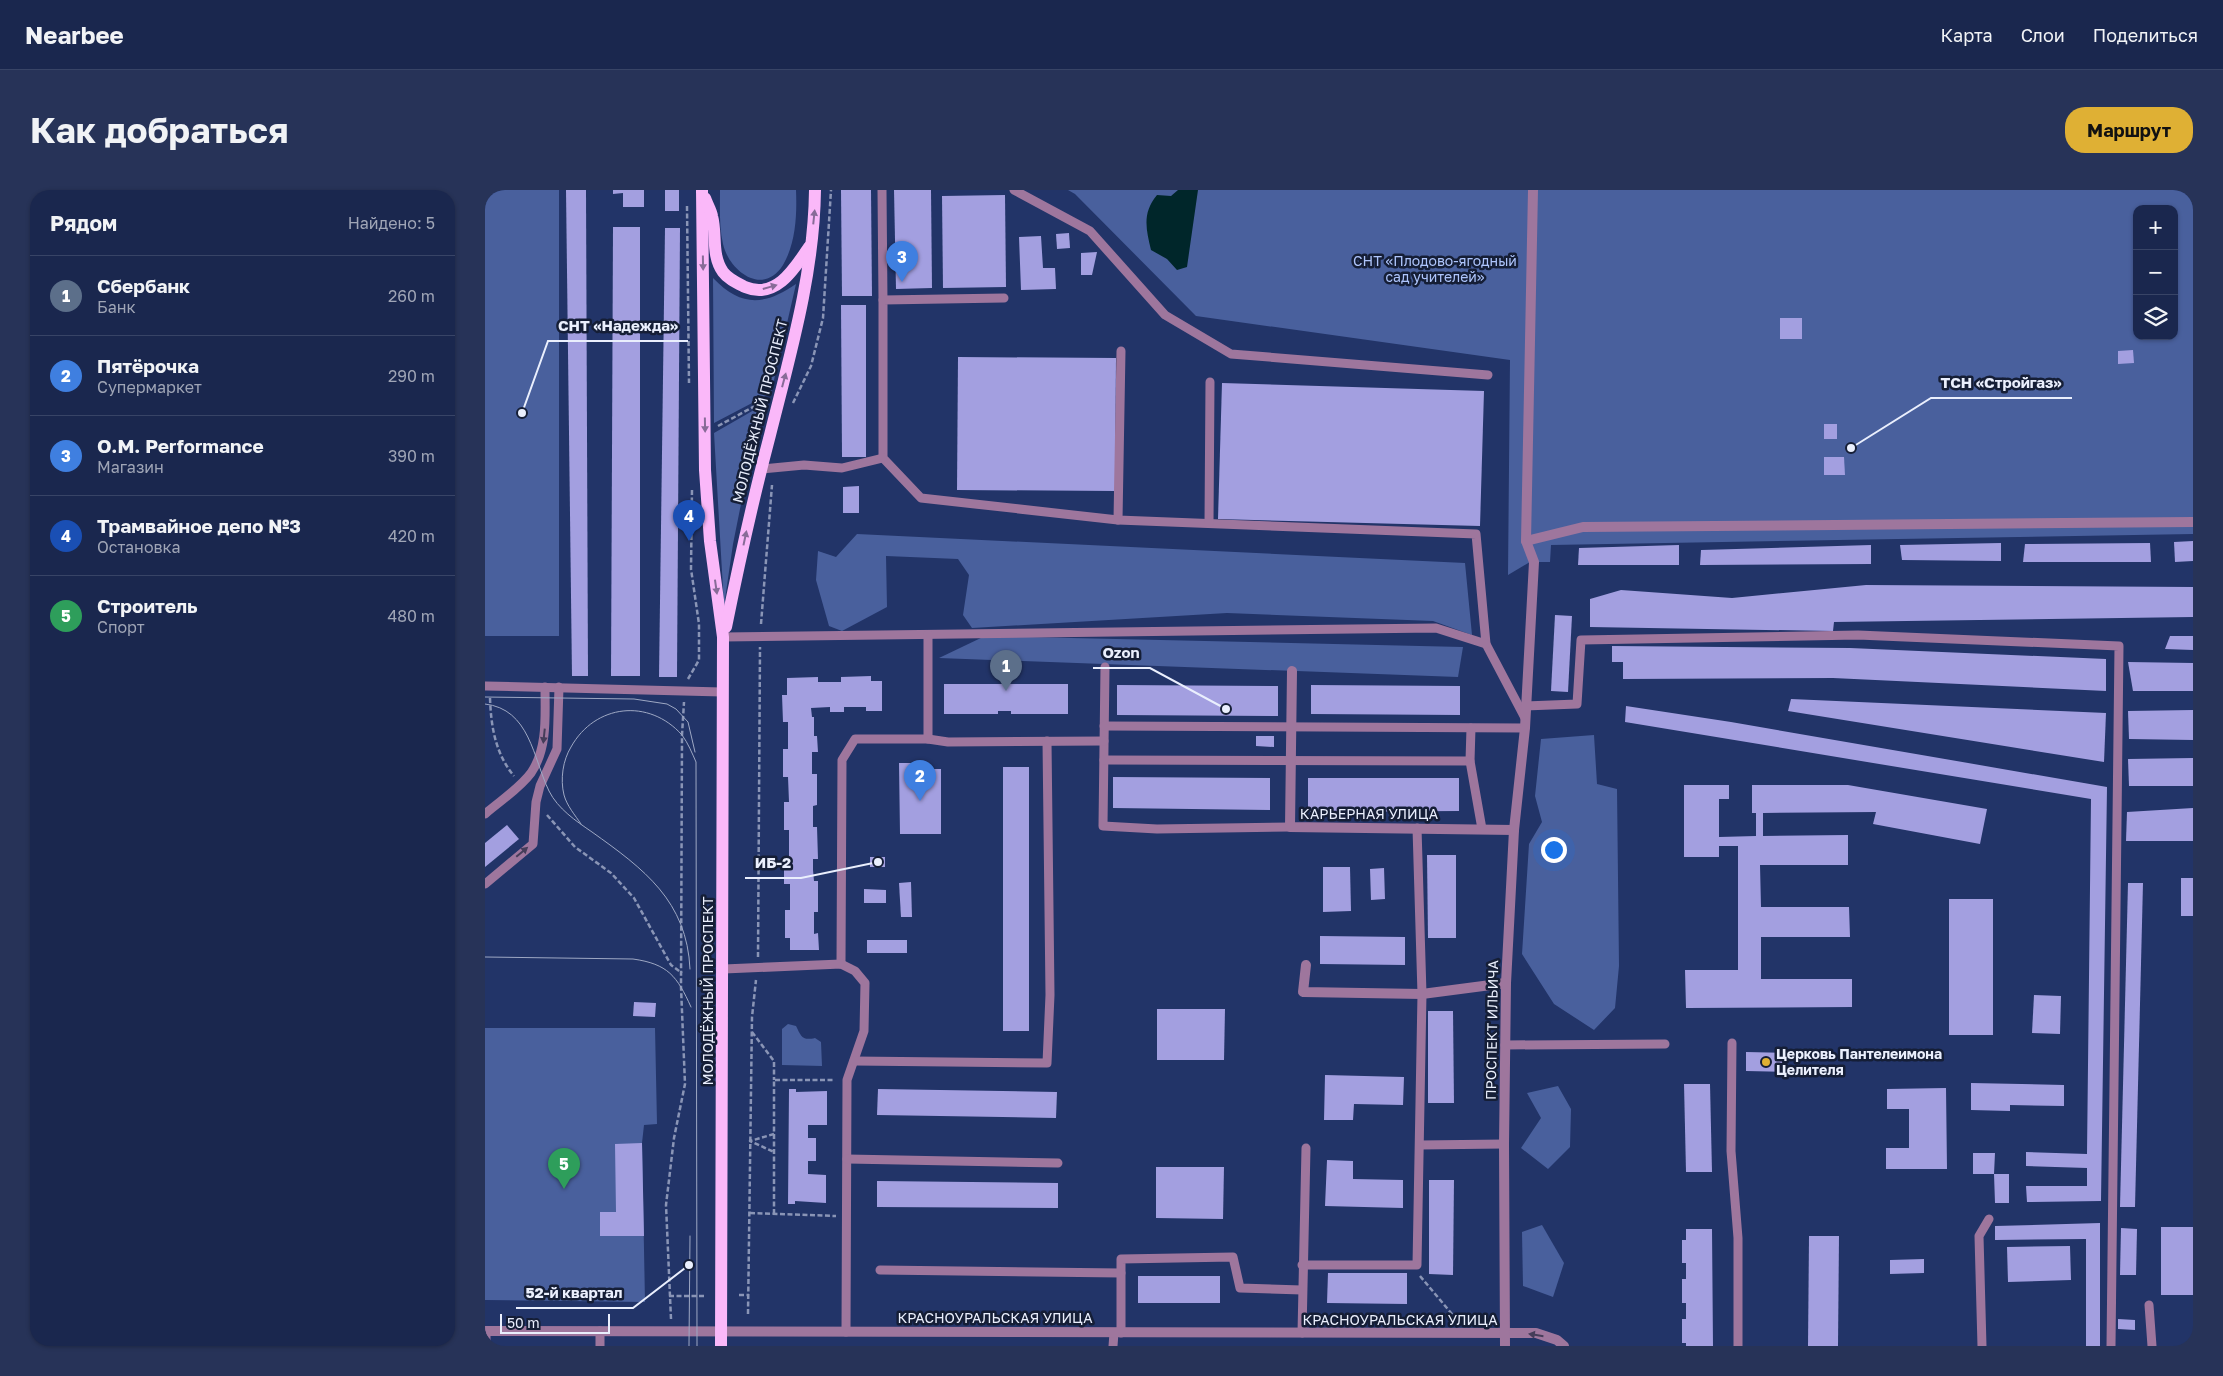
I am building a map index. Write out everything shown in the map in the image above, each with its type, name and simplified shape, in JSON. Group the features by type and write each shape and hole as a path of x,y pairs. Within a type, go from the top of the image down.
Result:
{"main road":[{"name":"МОЛОДЁЖНЫЙ ПРОСПЕКТ","path":"723,637 761,469 796,334 805,287 815,190"},
{"name":"МОЛОДЁЖНЫЙ ПРОСПЕКТ","path":"702,191 705,470 710,541 723,637 724,969 721,1346"},
{"path":"702,191 712,216 718,258 723,271 735,282 749,289 763,290 778,285 791,274 810,245"}],"street":[{"name":"ПРОСПЕКТ ИЛЬИЧА","path":"1505,1346 1504,1144 1506,983 1514,830 1525,723 1534,562 1526,540 1533,190"},
{"path":"1526,540 1583,527 2193,522"},
{"name":"КАРЬЕРНАЯ УЛИЦА","path":"1292,671 1290,827 1514,830"},
{"path":"1306,965 1303,992 1422,994 1506,983"},
{"name":"КРАСНОУРАЛЬСКАЯ УЛИЦА","path":"486,1331 1506,1334"},
{"path":"1506,1334 1536,1333 1557,1340 1564,1346"}],"lane":[{"path":"882,190 883,458 921,498 1118,520 1476,534 1481,606 1486,644 1525,723 1471,728 1104,726"},
{"path":"1014,190 1090,232 1165,315 1231,354 1488,375"},
{"path":"883,300 1004,298"},
{"path":"1118,520 1121,351"},
{"path":"1209,523 1210,382"},
{"path":"761,469 804,465 842,468 883,458"},
{"path":"723,637 1436,628 1486,644"},
{"path":"928,635 928,739"},
{"path":"1525,706 1577,704 1581,640 1858,635 2119,646 2111,1346"},
{"path":"1105,667 1103,826 1157,829 1290,827"},
{"path":"488,686 559,687 685,693 722,692"},
{"path":"485,814 530,774 543,744 545,687"},
{"path":"485,884 533,844 536,802 540,786 557,748 559,687"},
{"path":"1471,728 1470,761 1482,829"},
{"path":"841,964 842,760 855,740 928,739 948,742 1104,741"},
{"path":"854,1061 1047,1064 1050,985 1047,741"},
{"path":"1104,760 1470,761"},
{"path":"1302,1265 1417,1265 1422,994 1417,828"},
{"path":"724,969 841,964 855,970 865,983 864,1031 847,1080 846,1332"},
{"path":"1505,1045 1665,1044"},
{"path":"1732,1044 1731,1151 1738,1238 1738,1346"},
{"path":"1420,1145 1504,1144"},
{"path":"1302,1333 1302,1265 1307,1148"},
{"path":"847,1159 1059,1163"},
{"path":"1982,1346 1979,1236 1989,1219"},
{"path":"1113,1346 1117,1333 1121,1258 1233,1257 1240,1288 1302,1290"},
{"path":"880,1270 1121,1273"},
{"path":"2149,1305 2151,1346"},
{"path":"486,1331 486,1346"},
{"path":"600,1331 600,1346"}],"path":[{"path":"793,403 811,366 823,318 831,190"},
{"path":"714,428 769,398"},
{"path":"760,636 775,468"},
{"path":"488,686 490,725 503,760 520,784"},
{"path":"671,1319 666,1205 674,1138 685,1084 682,973 682,735 684,702"},
{"path":"536,802 575,847 611,873 634,898 671,964 682,973"},
{"path":"752,1032 774,1060 774,1214"},
{"path":"774,1080 847,1080"},
{"path":"773,1134 750,1142 774,1152"},
{"path":"750,1213 846,1216"},
{"path":"1417,1265 1417,1272 1467,1334"},
{"path":"739,1295 749,1295"},
{"path":"669,1296 705,1296"}],"green space":[{"path":"485,190 559,190 559,636 485,636"},
{"path":"720,190 796,190 796,218 791,247 783,265 775,274 766,279 757,280 748,277 739,271 726,254 720,217"},
{"name":"СНТ «Плодово-ягодный сад учителей»","path":"1068,190 2193,190 2193,534 1551,545 1550,562 1530,562 1508,575 1510,360 1196,316 1075,194"},
{"path":"713,278 733,294 753,300 773,296 796,284 771,393 714,423"},
{"path":"768,402 746,479 733,544 724,606 714,433"},
{"path":"857,534 1465,563 1472,635 1433,621 1227,613 972,628 963,615 969,575 958,559 886,556 887,607 842,631 829,626 816,580 818,551 836,557"},
{"path":"985,636 1463,647 1458,677 939,658"},
{"path":"1594,735 1597,784 1617,789 1619,966 1615,1008 1594,1030 1554,1004 1522,954 1529,844 1542,822 1535,796 1541,739"},
{"path":"788,1024 796,1026 805,1038 815,1038 821,1042 822,1066 782,1065 782,1029"},
{"path":"485,1028 655,1028 657,1124 644,1125 642,1143 645,1302 485,1300"},
{"path":"1558,1086 1571,1109 1570,1147 1548,1169 1521,1148 1541,1118 1527,1093"},
{"path":"1542,1225 1564,1263 1553,1297 1523,1286 1522,1232"}],"shaded area":[{"path":"1178,190 1198,190 1187,267 1177,270 1167,259 1151,250 1147,215 1157,195 1171,196"}],"building":[{"path":"566,190 586,190 588,676 572,676"},
{"path":"613,190 644,190 644,207 623,207 623,193 613,194"},
{"path":"665,190 679,190 679,211 665,211"},
{"path":"841,190 871,190 872,296 842,296"},
{"path":"894,190 931,190 932,288 896,289"},
{"path":"1005,195 1006,287 943,288 942,196"},
{"path":"613,227 640,227 640,676 611,676"},
{"path":"665,228 680,228 677,677 659,677"},
{"path":"1069,233 1070,248 1057,249 1056,234"},
{"path":"1041,236 1043,268 1055,268 1056,289 1021,290 1019,237"},
{"path":"1097,252 1092,275 1081,275 1081,253"},
{"path":"841,305 866,305 866,457 842,457"},
{"path":"1780,318 1802,318 1802,339 1780,339"},
{"path":"2133,350 2134,363 2118,364 2118,351"},
{"path":"958,357 1116,358 1115,491 957,490"},
{"path":"1222,383 1484,391 1480,526 1218,519"},
{"path":"1824,424 1837,424 1837,439 1824,439"},
{"path":"1824,457 1844,457 1845,475 1824,475"},
{"path":"859,486 859,513 843,513 843,487"},
{"path":"2193,541 2193,561 2175,562 2174,542"},
{"path":"2001,543 2001,561 1902,560 1900,545"},
{"path":"2150,543 2151,562 2023,562 2025,544"},
{"path":"1679,545 1679,565 1578,565 1579,548"},
{"path":"1871,545 1871,564 1700,565 1701,550"},
{"path":"1866,585 2193,587 2193,617 1834,622 1833,631 1590,627 1590,599 1621,590 1732,598"},
{"path":"1555,615 1572,616 1568,692 1551,691"},
{"path":"2170,636 2193,636 2193,650 2165,649"},
{"path":"1612,646 1850,648 2106,659 2106,691 1833,678 1623,679 1623,662 1612,662"},
{"path":"2128,662 2193,663 2193,691 2133,691"},
{"path":"871,676 871,681 882,681 882,711 866,711 866,707 844,707 844,712 830,712 830,707 811,708 812,717 814,717 814,736 817,736 818,752 812,752 812,774 817,774 817,805 813,806 813,827 817,827 818,859 813,859 813,870 814,881 818,881 818,912 814,912 814,934 818,933 819,950 790,950 790,938 785,938 785,910 790,910 790,884 784,884 784,857 789,857 789,830 784,830 784,802 789,802 788,777 783,777 783,749 788,749 788,722 783,722 782,695 787,695 787,678 818,677 818,682 841,682 841,677"},
{"path":"944,684 1068,684 1068,714 1011,714 1011,711 998,711 998,714 944,714"},
{"path":"1117,685 1278,686 1278,716 1117,715"},
{"path":"1311,685 1460,686 1460,715 1311,714"},
{"path":"1791,699 2106,713 2104,762 1788,711"},
{"path":"1626,706 1731,722 2107,787 2101,1201 2027,1202 2026,1186 2087,1186 2087,1168 2026,1166 2026,1152 2087,1154 2091,799 1625,722"},
{"path":"2193,710 2193,740 2129,739 2128,711"},
{"path":"1256,736 1274,736 1274,747 1256,746"},
{"path":"2193,758 2193,786 2129,786 2128,759"},
{"path":"899,763 914,763 914,769 941,769 941,834 900,834"},
{"path":"1003,767 1029,767 1029,1031 1003,1031"},
{"path":"1113,777 1270,778 1270,810 1113,808"},
{"path":"1308,778 1459,778 1459,811 1308,812"},
{"path":"1684,785 1729,785 1729,799 1719,799 1719,837 1756,836 1756,813 1752,813 1752,785 1848,785 1987,809 1980,844 1873,824 1876,812 1763,813 1763,836 1848,835 1848,865 1760,865 1761,907 1849,907 1850,937 1761,937 1761,979 1852,979 1852,1007 1686,1008 1685,970 1738,970 1738,846 1719,846 1719,857 1684,857"},
{"path":"2193,808 2193,841 2126,841 2127,812"},
{"path":"507,825 519,839 485,867 485,843"},
{"path":"1427,855 1456,855 1456,938 1428,938"},
{"path":"870,857 885,857 885,867 870,867"},
{"path":"1323,867 1350,867 1351,911 1323,912"},
{"path":"1384,868 1385,899 1371,900 1370,869"},
{"path":"2181,878 2193,878 2193,916 2181,916"},
{"path":"911,882 912,917 901,917 899,883"},
{"path":"2128,883 2143,883 2135,1207 2120,1207"},
{"path":"864,889 886,890 886,903 864,903"},
{"path":"1949,899 1993,899 1993,1035 1949,1035"},
{"path":"1320,936 1405,937 1405,965 1320,964"},
{"path":"867,940 907,940 907,953 867,953"},
{"path":"2034,995 2061,996 2060,1034 2032,1033"},
{"path":"634,1002 656,1003 655,1017 633,1016"},
{"path":"1157,1009 1225,1009 1224,1060 1157,1060"},
{"path":"1428,1011 1453,1011 1454,1103 1428,1103"},
{"name":"Церковь Пантелеимона Целителя","path":"1746,1052 1786,1053 1786,1072 1746,1071"},
{"path":"1325,1075 1404,1077 1403,1105 1354,1104 1353,1120 1324,1120"},
{"path":"1971,1083 2064,1085 2064,1106 2010,1105 2010,1111 1971,1110"},
{"path":"1684,1084 1710,1084 1712,1172 1686,1172"},
{"path":"1946,1088 1947,1169 1886,1169 1886,1148 1909,1148 1909,1109 1887,1109 1887,1089"},
{"path":"789,1089 796,1089 796,1092 827,1091 827,1125 808,1125 808,1138 816,1138 816,1161 808,1161 808,1174 826,1175 826,1203 795,1201 795,1204 788,1204"},
{"path":"878,1089 1057,1092 1056,1118 877,1115"},
{"path":"642,1143 644,1236 600,1236 600,1212 616,1212 615,1144"},
{"path":"1973,1153 1995,1153 1994,1174 1973,1174"},
{"path":"1327,1160 1353,1161 1353,1179 1403,1180 1403,1208 1325,1206"},
{"path":"1156,1167 1224,1167 1223,1219 1156,1218"},
{"path":"1994,1174 2009,1174 2009,1203 1995,1203"},
{"path":"1429,1180 1454,1180 1453,1275 1429,1274"},
{"path":"877,1181 1058,1183 1058,1208 877,1207"},
{"path":"2100,1223 2100,1346 2086,1346 2086,1239 1995,1240 1995,1226"},
{"path":"2161,1227 2193,1227 2193,1295 2161,1295"},
{"path":"2121,1228 2137,1229 2136,1275 2120,1275"},
{"path":"1686,1229 1712,1229 1713,1346 1686,1346 1686,1343 1682,1343 1682,1319 1686,1319 1686,1303 1682,1303 1682,1279 1686,1279 1686,1263 1682,1263 1682,1240 1686,1240"},
{"path":"1809,1236 1839,1236 1838,1346 1808,1346"},
{"path":"2070,1246 2071,1280 2008,1282 2007,1247"},
{"path":"1924,1259 1924,1273 1890,1274 1890,1260"},
{"path":"1328,1273 1407,1273 1407,1304 1327,1303"},
{"path":"1138,1276 1220,1276 1220,1303 1138,1303"},
{"path":"2118,1319 2135,1320 2135,1330 2118,1329"}],"tram line":[{"path":"485,697 634,699 667,704 676,709 688,722 695,752"},
{"path":"485,704 500,708 512,715 521,725 534,750 549,791 562,809 629,859 659,889 681,924 687,945 690,969"},
{"path":"581,824 567,803 562,783 566,758 581,733 594,722 608,715 623,711 639,711 654,715 669,723 682,735 696,762 697,1346"},
{"path":"485,957 633,959 645,961 655,964 670,973 681,987 691,1007"},
{"path":"689,1346 690,1236"}],"place":[{"name":"O.M. Performance","path":"902,282"},
{"name":"СНТ «Надежда»","path":"522,413"},
{"name":"ТСН «Стройгаз»","path":"1851,448"},
{"name":"Трамвайное депо №3","path":"689,541"},
{"name":"Сбербанк","path":"1006,691"},
{"name":"Ozon","path":"1226,709"},
{"name":"Пятёрочка","path":"920,801"},
{"name":"ИБ-2","path":"878,862"},
{"name":"Церковь Пантелеимона Целителя","path":"1766,1062"},
{"name":"Строитель","path":"564,1189"},
{"name":"52-й квартал","path":"689,1265"}]}
